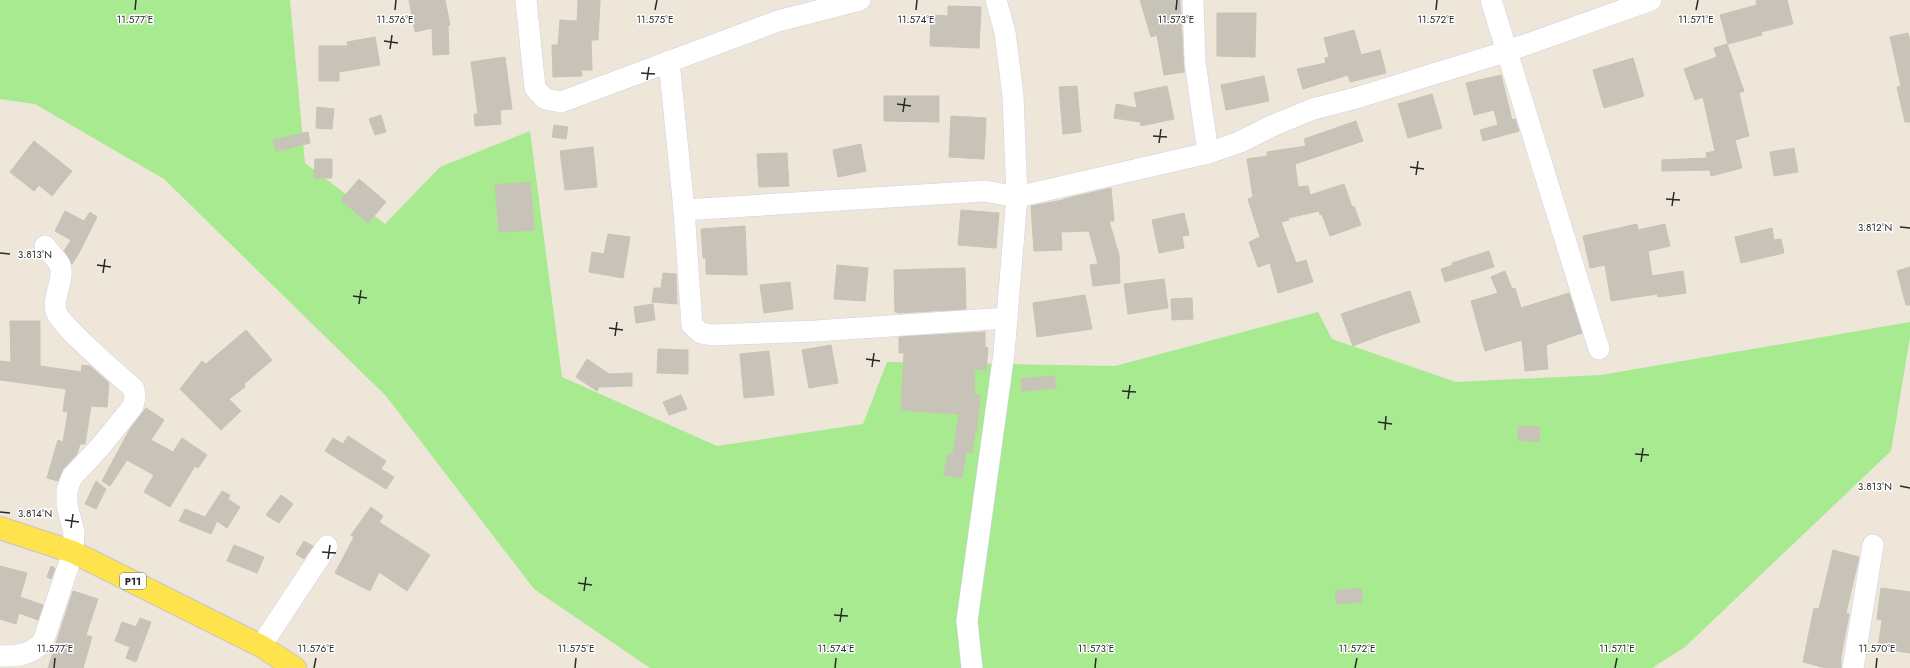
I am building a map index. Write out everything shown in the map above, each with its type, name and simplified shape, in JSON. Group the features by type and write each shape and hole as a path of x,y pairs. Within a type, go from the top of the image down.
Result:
{"main road":[{"name":"P11","path":"0,528 73,552 261,646 295,668"}],"street":[{"path":"526,0 535,88 545,99 561,102 668,60 778,21 860,0"},
{"path":"972,668 967,622 1004,354 1016,197 1013,96 1005,32 996,0"},
{"path":"1194,0 1195,62 1208,153"},
{"path":"1491,0 1599,349"},
{"path":"684,210 985,190 1016,197 1208,153 1240,142 1274,124 1313,109 1356,98 1508,51 1651,0"},
{"path":"668,60 684,210 692,325 701,333 712,335 816,331 1007,318"},
{"path":"0,656 18,656 33,651 43,642 73,552 74,532 66,505 67,490 72,477 100,447 133,406 135,397 134,389 66,326 56,312 55,300 61,272 60,264 45,246"},
{"path":"1853,668 1873,545"},
{"path":"261,646 327,546"}],"green space":[{"path":"0,0 290,0 305,163 385,224 440,167 530,131 562,377 717,446 863,424 887,362 1115,366 1318,312 1332,339 1456,382 1601,375 1910,322 1910,337 1891,451 1685,647 1652,668 650,668 534,589 386,396 164,179 35,104 0,99"}],"building":[{"path":"409,0 445,0 450,25 448,26 449,54 433,55 432,28 415,32"},
{"path":"578,0 600,0 598,40 591,40 592,70 581,70 582,76 553,77 552,45 558,45 560,20 577,21"},
{"path":"1140,0 1180,0 1184,72 1164,75 1157,35 1151,37"},
{"path":"1756,0 1787,0 1793,24 1761,32 1762,35 1728,44 1720,15 1757,5"},
{"path":"948,6 981,7 979,48 930,46 931,15 948,16"},
{"path":"1217,13 1256,13 1255,57 1217,56"},
{"path":"1354,30 1361,55 1380,50 1386,73 1350,82 1348,75 1303,89 1297,69 1326,63 1325,58 1329,57 1324,38"},
{"path":"1908,33 1910,41 1910,122 1905,122 1897,87 1901,86 1890,37"},
{"path":"375,37 380,65 339,72 339,81 319,81 319,46 348,46 347,42"},
{"path":"1727,44 1744,91 1739,93 1749,136 1735,140 1742,168 1711,176 1710,170 1662,171 1662,160 1707,158 1706,153 1715,151 1703,97 1695,100 1684,69 1717,57 1714,48"},
{"path":"505,57 512,109 500,110 501,124 475,126 474,114 478,114 471,62"},
{"path":"1633,58 1644,96 1604,108 1593,70"},
{"path":"1501,75 1512,120 1515,119 1519,131 1483,141 1480,130 1498,125 1494,110 1474,115 1466,83"},
{"path":"1264,76 1269,101 1226,110 1221,85"},
{"path":"1077,86 1081,132 1063,134 1059,87"},
{"path":"1167,86 1174,119 1141,126 1140,122 1114,118 1116,104 1137,108 1134,93"},
{"path":"1432,94 1442,128 1408,138 1398,104"},
{"path":"884,96 939,96 939,122 884,121"},
{"path":"317,107 334,109 332,129 316,128"},
{"path":"381,115 386,132 375,135 369,119"},
{"path":"951,116 986,118 984,159 949,157"},
{"path":"1356,121 1363,141 1295,164 1298,187 1308,186 1310,195 1344,184 1352,207 1354,206 1361,225 1330,236 1322,214 1320,215 1319,211 1288,218 1289,220 1281,222 1296,263 1306,260 1313,282 1278,293 1270,263 1258,267 1249,242 1260,237 1248,199 1253,197 1247,159 1267,156 1267,152 1306,146 1304,139"},
{"path":"554,125 568,127 566,139 552,137"},
{"path":"308,132 310,143 276,151 273,140"},
{"path":"34,141 72,171 52,196 39,185 34,191 10,172"},
{"path":"861,144 866,171 838,177 833,150"},
{"path":"593,147 597,187 565,190 560,151"},
{"path":"1794,148 1798,172 1774,176 1770,152"},
{"path":"787,153 789,186 759,187 757,154"},
{"path":"315,159 332,159 332,178 314,178"},
{"path":"359,179 386,202 368,223 341,200"},
{"path":"530,182 534,230 499,232 495,185"},
{"path":"1111,188 1114,221 1109,221 1119,255 1120,283 1093,286 1090,265 1098,264 1089,231 1061,232 1062,250 1034,251 1031,206"},
{"path":"961,210 999,213 996,248 958,245"},
{"path":"65,211 84,221 90,212 97,217 72,264 64,251 71,240 55,231"},
{"path":"1184,213 1189,235 1182,236 1184,248 1159,253 1152,220"},
{"path":"1637,224 1638,230 1665,224 1670,246 1648,251 1652,276 1683,271 1686,293 1658,297 1657,294 1611,301 1605,265 1590,268 1583,236"},
{"path":"745,226 747,275 706,274 706,258 703,258 701,229"},
{"path":"1772,228 1774,240 1781,239 1784,253 1741,263 1735,237"},
{"path":"608,234 630,237 623,278 589,272 592,252 604,254"},
{"path":"1489,251 1494,267 1445,282 1441,269 1453,265 1452,263"},
{"path":"837,265 868,268 865,301 834,299"},
{"path":"1910,267 1910,305 1906,305 1897,271"},
{"path":"965,268 966,309 895,312 894,270"},
{"path":"1505,271 1512,289 1515,288 1521,308 1569,293 1582,333 1546,345 1548,369 1525,371 1522,340 1485,351 1471,301 1498,293 1491,277"},
{"path":"663,273 676,274 677,304 652,302 654,288 661,288"},
{"path":"1164,279 1168,308 1128,314 1124,284"},
{"path":"790,282 793,309 764,313 760,285"},
{"path":"1410,291 1420,322 1353,346 1341,314"},
{"path":"1085,295 1092,329 1037,337 1033,303"},
{"path":"1192,298 1193,319 1172,320 1171,299"},
{"path":"653,304 655,320 636,323 634,307"},
{"path":"10,321 40,321 40,366 81,372 82,365 90,366 109,383 107,407 91,406 85,444 80,444 77,454 63,469 58,481 47,478 58,440 63,442 68,412 63,411 66,389 0,380 0,361 11,362"},
{"path":"246,330 272,360 244,384 245,387 229,399 241,411 221,430 180,389 202,361 206,364"},
{"path":"985,332 985,347 988,348 986,370 975,369 974,394 980,395 977,432 975,432 972,453 966,452 962,478 944,475 948,454 953,454 959,414 901,410 904,353 899,353 899,337"},
{"path":"831,345 838,383 809,388 802,350"},
{"path":"658,349 688,350 688,374 657,373"},
{"path":"769,351 774,395 744,398 740,354"},
{"path":"587,359 609,374 632,373 632,386 599,387 597,391 576,377"},
{"path":"1054,376 1056,388 1022,391 1021,379"},
{"path":"681,395 687,409 669,415 663,402"},
{"path":"146,408 164,420 151,440 173,452 182,438 207,455 198,468 195,466 170,507 144,492 154,475 127,460 110,486 102,481 130,429"},
{"path":"1519,426 1540,427 1539,442 1518,440"},
{"path":"348,436 386,461 381,469 394,477 386,489 325,451 333,438 343,444"},
{"path":"96,481 106,489 96,509 85,504"},
{"path":"222,491 230,495 228,499 240,507 227,528 217,521 211,534 179,521 185,509 205,517"},
{"path":"281,495 293,504 279,523 266,515"},
{"path":"371,507 383,516 379,522 430,555 407,591 379,572 370,591 335,573 354,537 351,535"},
{"path":"304,541 313,546 304,559 296,554"},
{"path":"234,545 264,557 257,573 227,561"},
{"path":"1833,550 1859,557 1846,613 1849,614 1841,657 1841,668 1826,668 1803,662 1814,608 1819,609"},
{"path":"0,566 27,573 20,597 43,605 38,620 19,613 16,624 0,619"},
{"path":"51,566 55,568 51,579 47,577"},
{"path":"1361,588 1362,602 1337,604 1335,591"},
{"path":"1881,588 1910,592 1910,653 1878,648 1882,620 1877,619"},
{"path":"73,591 98,599 86,635 92,637 83,668 48,668"},
{"path":"140,618 151,622 136,662 126,658 130,647 115,641 122,622 136,627"}]}
